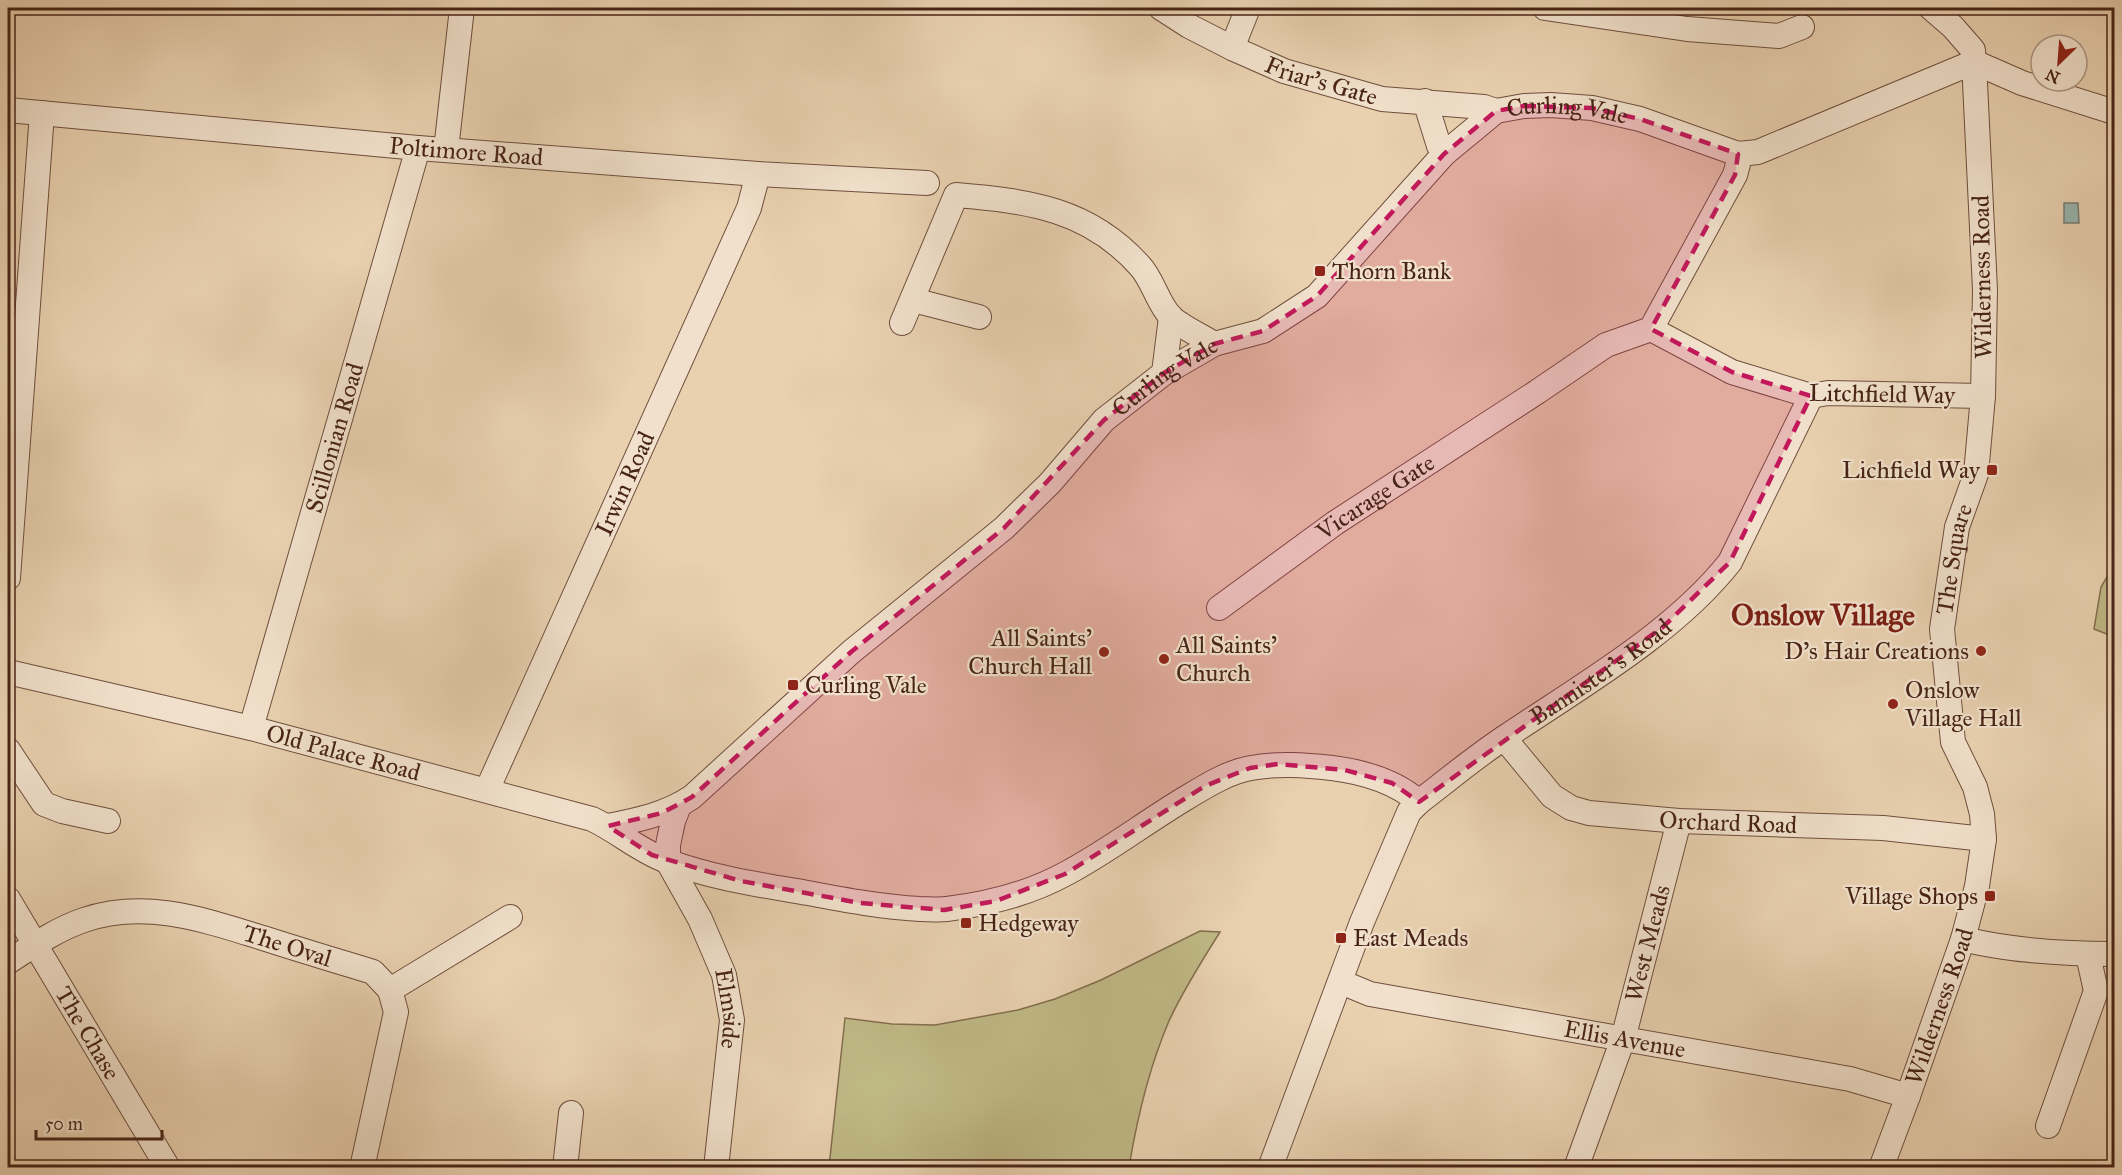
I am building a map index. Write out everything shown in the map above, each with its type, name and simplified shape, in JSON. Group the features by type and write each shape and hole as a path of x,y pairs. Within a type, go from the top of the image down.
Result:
{"street":[{"path":"446,150 462,8"},
{"name":"Friar's Gate","path":"1161,8 1189,26 1284,71 1382,99 1484,107 1496,111"},
{"path":"1232,48 1248,8"},
{"path":"1545,8 1699,30 1779,36 1802,27"},
{"path":"1931,8 1953,27 1973,50 1974,62"},
{"path":"1651,328 1735,175 1738,154 1758,152 1974,62 2022,83 2113,112"},
{"name":"Wilderness Road","path":"1972,490 1976,474 1983,396 1985,290 1974,62"},
{"path":"1425,101 1439,146 1444,154"},
{"name":"Curling Vale","path":"608,826 646,818 679,806 703,787 851,652 1004,528 1050,483 1104,420 1164,373 1214,344 1263,331 1317,296 1444,154 1496,111 1524,106 1551,105 1592,108 1640,119 1738,154"},
{"name":"Poltimore Road","path":"8,110 418,148 758,174 927,183"},
{"path":"8,578 42,113"},
{"name":"Scillonian Road","path":"251,728 418,148"},
{"name":"Irwin Road","path":"487,790 749,208 758,174"},
{"path":"902,323 956,195 994,198 1048,208 1074,217 1111,238 1142,268 1171,317 1214,344"},
{"path":"913,300 979,317"},
{"path":"1164,373 1171,317"},
{"name":"Litchfield Way","path":"1651,328 1732,372 1811,396 1828,393 1983,396"},
{"name":"Vicarage Gate","path":"1219,608 1335,523 1538,392 1606,345 1651,328"},
{"name":"Bannister's Road","path":"1341,982 1362,922 1401,826 1409,812 1504,738 1663,627 1717,578 1730,562 1811,396"},
{"name":"The Square","path":"1972,490 1957,527 1942,629 1953,742 1975,787 1982,814 1984,839"},
{"name":"Old Palace Road","path":"8,672 251,728 592,819 668,862"},
{"name":"Orchard Road","path":"1504,738 1552,796 1571,808 1589,813 1679,821 1883,828 1984,839"},
{"path":"8,750 45,804 62,811 108,821"},
{"path":"679,806 673,820 668,845 668,862 741,881 860,903 944,910 996,901 1065,874 1205,786 1250,768 1278,764 1345,770 1392,783 1419,802"},
{"name":"West Meads","path":"1576,1167 1623,1039 1679,821"},
{"name":"Wilderness Road","path":"1881,1167 1963,939 1977,886 1984,839"},
{"name":"Elmside","path":"668,862 700,919 724,975 732,1020 716,1167"},
{"name":"The Chase","path":"8,899 168,1167"},
{"name":"The Oval","path":"8,962 34,945 82,920 122,912 151,912 190,916 373,972 390,990"},
{"path":"362,1167 396,1012 390,990 510,917"},
{"path":"1963,939 2027,950 2088,955 2115,954"},
{"path":"2048,1126 2096,991 2088,955"},
{"path":"1270,1167 1341,982"},
{"name":"Ellis Avenue","path":"1341,982 1371,994 1850,1078 1908,1096"},
{"path":"565,1167 571,1113"}],"highlighted area":[{"path":"1524,106 1592,108 1640,119 1738,154 1735,175 1651,329 1732,372 1811,396 1730,562 1663,627 1419,802 1392,783 1345,770 1278,764 1250,768 1205,786 1065,874 996,901 944,910 860,903 741,881 652,855 608,826 662,813 692,797 851,652 1004,528 1104,420 1164,373 1214,344 1263,331 1317,296 1444,154 1496,111"}],"shaded area":[{"path":"2114,565 2114,637 2094,629 2101,587"},
{"path":"1200,931 1220,932 1180,998 1162,1038 1145,1092 1129,1167 829,1167 845,1018 892,1024 935,1025 1018,1010 1055,999 1101,980"}],"water":[{"path":"2064,203 2078,203 2079,223 2064,223"}],"place":[{"name":"Thorn Bank","path":"1320,271"},
{"name":"Lichfield Way","path":"1992,470"},
{"name":"D's Hair Creations","path":"1981,651"},
{"name":"All Saints' Church Hall","path":"1104,652"},
{"name":"All Saints' Church","path":"1164,659"},
{"name":"Curling Vale","path":"793,685"},
{"name":"Onslow Village Hall","path":"1893,704"},
{"name":"Village Shops","path":"1990,896"},
{"name":"Hedgeway","path":"966,923"},
{"name":"East Meads","path":"1341,938"}],"district":[{"name":"Onslow Village","path":"1823,615"}]}
